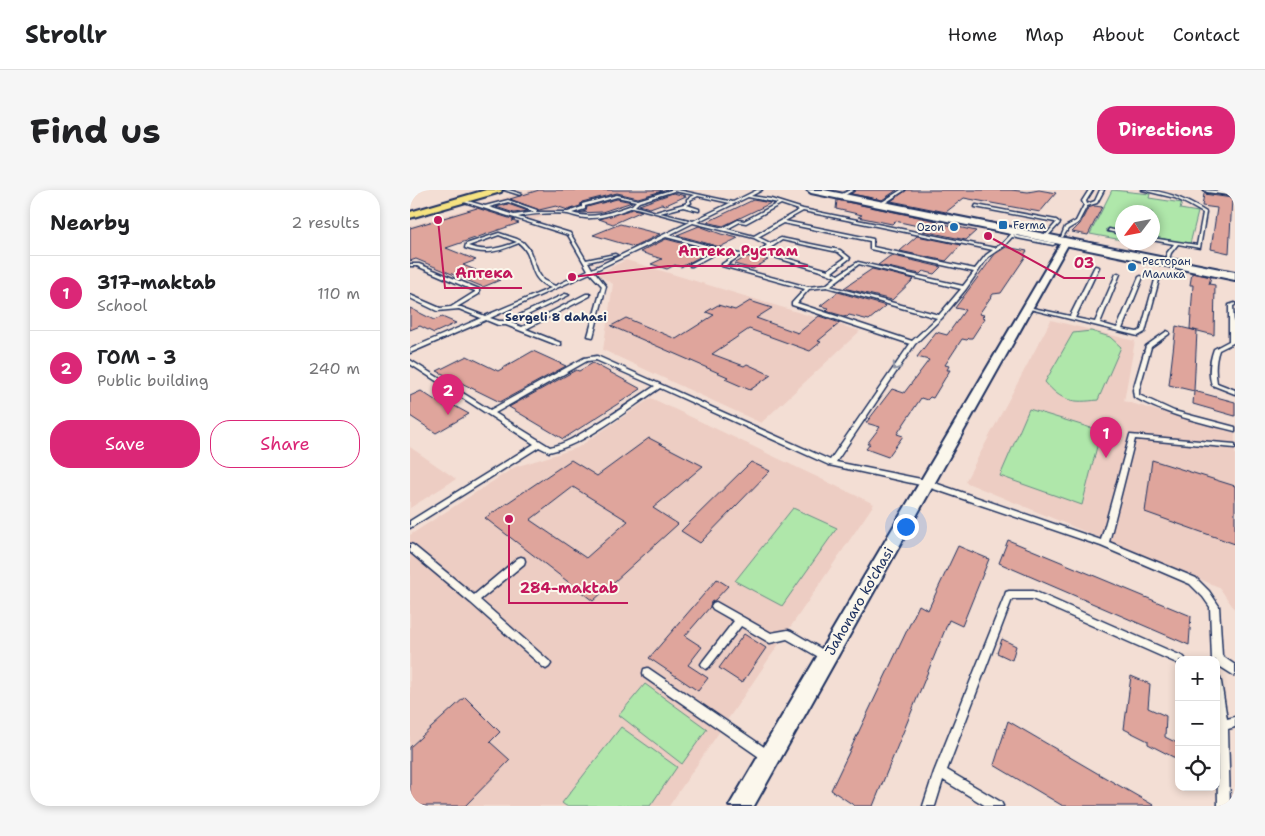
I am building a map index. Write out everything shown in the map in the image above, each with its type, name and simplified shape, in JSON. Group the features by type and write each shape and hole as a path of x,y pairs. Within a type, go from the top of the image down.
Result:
{"main road":[{"path":"410,215 479,190"},
{"path":"410,210 462,200 496,190"},
{"path":"811,190 1013,233 1055,238 1235,272"},
{"path":"826,190 848,192 884,202 1235,276"}],"street":[{"path":"1207,190 1231,192"},
{"name":"Jahonaro ko'chasi","path":"741,806 1028,308 1055,238"}],"lane":[{"path":"506,190 520,194"},
{"path":"568,213 579,218 590,218 633,206 638,201 674,190 734,203"},
{"path":"410,351 555,288 631,250 760,190"},
{"path":"884,202 903,190"},
{"path":"1086,206 1084,201 1091,190"},
{"path":"1055,238 1066,228 1077,222 1086,206 1096,202 1102,190"},
{"path":"1144,190 1161,192 1190,203 1205,213 1199,247 1160,240"},
{"path":"656,213 688,203 688,200 698,195"},
{"path":"513,216 530,213 568,213 584,208 583,205 588,203 617,196 638,201"},
{"path":"748,196 802,210 997,250"},
{"path":"462,200 569,234 591,271 604,286 591,336"},
{"path":"486,207 508,202 543,213"},
{"path":"724,229 739,221 745,222 780,203"},
{"path":"682,205 698,210"},
{"path":"633,206 755,237 770,245"},
{"path":"976,206 1056,221 1058,223 1055,238"},
{"path":"755,237 802,210"},
{"path":"784,222 872,240 871,248 977,271"},
{"path":"1109,230 1115,231"},
{"path":"831,463 913,342 940,317 987,256 997,250 1013,233"},
{"path":"519,242 491,252 479,252 466,248 466,245 499,234 519,242 528,249 538,277 542,282 555,288"},
{"path":"664,235 739,255 761,252 829,272 838,277"},
{"path":"761,252 781,239 839,251 848,258 829,272"},
{"path":"1168,258 1176,243"},
{"path":"585,261 631,250"},
{"path":"691,265 719,250"},
{"path":"739,255 723,265 808,288 827,286 940,317"},
{"path":"827,286 858,263 964,288"},
{"path":"410,265 418,265 477,290 477,294 451,308"},
{"path":"1072,318 1097,268"},
{"path":"1097,324 1118,274"},
{"path":"1119,329 1141,277"},
{"path":"1028,308 1138,334 1142,331 1157,280"},
{"path":"808,288 794,304 913,342"},
{"path":"507,323 567,295"},
{"path":"522,329 588,295"},
{"path":"410,296 439,310 459,308 498,323 507,323 559,344"},
{"path":"1235,304 1231,305 1232,342 1217,349 1214,354 1213,379 1214,384 1235,392"},
{"path":"1167,333 1148,346 1136,396 1151,405 1170,412 1235,429"},
{"path":"491,412 586,359 592,358 831,463 926,483 1104,544 1193,581 1206,594 1214,606 1217,656"},
{"path":"410,362 550,450 562,448 659,386"},
{"path":"1104,544 1132,437 1235,446"},
{"path":"410,525 538,444"},
{"path":"410,547 474,600 546,664"},
{"path":"474,600 521,561"},
{"path":"929,806 940,772 1010,595 1033,595 1175,657"},
{"path":"716,606 770,638 788,634 827,656"},
{"path":"706,664 740,620"},
{"path":"1220,664 1235,671"},
{"path":"648,673 769,757"},
{"path":"1219,701 1223,724 1224,806"},
{"path":"1223,724 1235,722"},
{"path":"940,772 997,806"}],"shaded area":[{"path":"531,190 620,190 530,221 514,216 410,250 410,226"},
{"path":"626,260 860,331 761,423 603,350 613,284 597,274"},
{"path":"1051,320 1135,341 1124,401 1235,433 1235,610 1219,587 965,482"},
{"path":"651,398 874,504 669,806 410,806 410,535 515,467 577,448"},
{"path":"410,447 456,479 410,508"}],"green space":[{"path":"1112,190 1150,194 1149,198 1182,203 1180,209 1198,212 1190,244 1160,238 1160,205 1115,205 1115,231 1105,230 1115,232 1115,239 1090,234"},
{"path":"1091,331 1110,337 1121,347 1098,400 1068,400 1057,394 1045,382 1073,333"},
{"path":"1029,409 1101,431 1082,505 1000,476"},
{"path":"793,508 837,528 782,606 735,581"},
{"path":"645,684 707,729 682,764 619,715"},
{"path":"621,727 677,767 650,806 566,806 562,803"}],"building":[{"path":"539,190 662,191 638,198 617,193 582,202 580,206 568,210 556,206 539,210 510,199"},
{"path":"856,190 897,190 882,200 851,194"},
{"path":"907,190 1011,190 1028,192 1039,190 1056,193 1040,212 964,198 946,212 891,201"},
{"path":"673,193 686,196 666,205 661,204 650,208 639,205"},
{"path":"1204,194 1232,198 1229,253 1211,249 1217,208 1202,206"},
{"path":"617,199 632,202 602,212 579,213 586,211 587,207"},
{"path":"753,200 771,203 723,226 707,222"},
{"path":"837,200 976,231 966,240 923,231 927,228 895,221 892,224 858,217 862,215 836,209"},
{"path":"508,204 528,211 514,213 496,207"},
{"path":"1094,206 1102,207 1088,235 1072,232 1080,224 1088,208"},
{"path":"477,208 519,223 446,248 476,260 463,265 500,280 483,287 416,259 410,261 410,228"},
{"path":"633,209 642,211 613,224 599,219"},
{"path":"620,224 660,234 634,247 593,235"},
{"path":"699,226 738,238 720,247 677,235"},
{"path":"917,236 961,245 946,261 900,251"},
{"path":"666,239 711,251 681,267 675,265 667,269 651,264 662,259 640,252"},
{"path":"1006,247 1027,251 1024,255 1026,256 1001,293 993,294 979,314 984,315 982,317 985,318 972,338 962,339 945,365 949,366 947,370 950,370 933,398 930,397 927,400 921,398 897,434 903,436 888,457 866,449 870,444 867,444 880,427 866,423 892,389 904,393 929,360 917,357 936,332 947,335 965,310 955,308 995,254"},
{"path":"753,256 768,260 753,269 734,264 746,257"},
{"path":"890,256 941,267 934,274 923,271 920,274 878,265"},
{"path":"872,269 914,279 892,300 844,288"},
{"path":"1192,273 1211,277 1209,284 1215,285 1214,335 1190,329 1193,285 1190,285"},
{"path":"838,292 886,306 869,320 849,315 847,317 826,311 829,308 820,306"},
{"path":"750,301 772,308 756,318 798,333 819,316 840,323 818,341 821,342 810,351 749,329 712,354 744,366 747,364 771,375 750,390 725,379 728,377 611,326 626,318 676,339 714,315 706,312 718,305 735,310"},
{"path":"410,308 434,320 442,317 456,323 434,333 420,326 410,330"},
{"path":"1176,326 1197,331 1194,391 1169,385"},
{"path":"533,351 566,366 500,402 437,371 467,356 498,371"},
{"path":"593,363 641,389 563,439 509,407 576,370 579,371"},
{"path":"421,391 444,406 449,403 469,414 436,433 410,416 410,396"},
{"path":"1194,391 1235,402 1235,416 1193,404"},
{"path":"649,438 703,466 653,508 678,524 593,601 485,518 571,460 597,476","holes":["573,487 628,521 586,558 530,520"]},
{"path":"1152,460 1235,486 1235,544 1145,512"},
{"path":"751,462 770,471 700,543 681,531"},
{"path":"1008,540 1191,616 1189,645 999,563"},
{"path":"958,546 989,559 962,626 949,620 873,806 855,806 831,790 919,605 928,610"},
{"path":"717,579 728,586 711,602 710,607 685,636 702,647 688,665 708,678 698,691 649,658"},
{"path":"744,634 766,648 742,683 719,668"},
{"path":"1002,639 1016,646 1012,660 997,653"},
{"path":"1131,676 1150,684 1148,708 1166,716 1165,737 1175,742 1175,758 1148,744 1148,741 1124,729"},
{"path":"465,697 500,732 490,742 510,760 465,806 410,806 410,747"},
{"path":"1008,721 1155,806 1063,806 994,765"}],"place":[{"name":"Аптека","path":"438,220"},
{"name":"Ferma","path":"1003,225"},
{"name":"Ozon","path":"954,227"},
{"name":"03","path":"988,236"},
{"name":"Ресторан Малика","path":"1132,267"},
{"name":"Аптека Рустам","path":"572,277"},
{"name":"ГОМ - 3","path":"448,415"},
{"name":"317-maktab","path":"1106,458"},
{"name":"284-maktab","path":"509,519"}],"district":[{"name":"Sergeli 8 dahasi","path":"556,317"}]}
